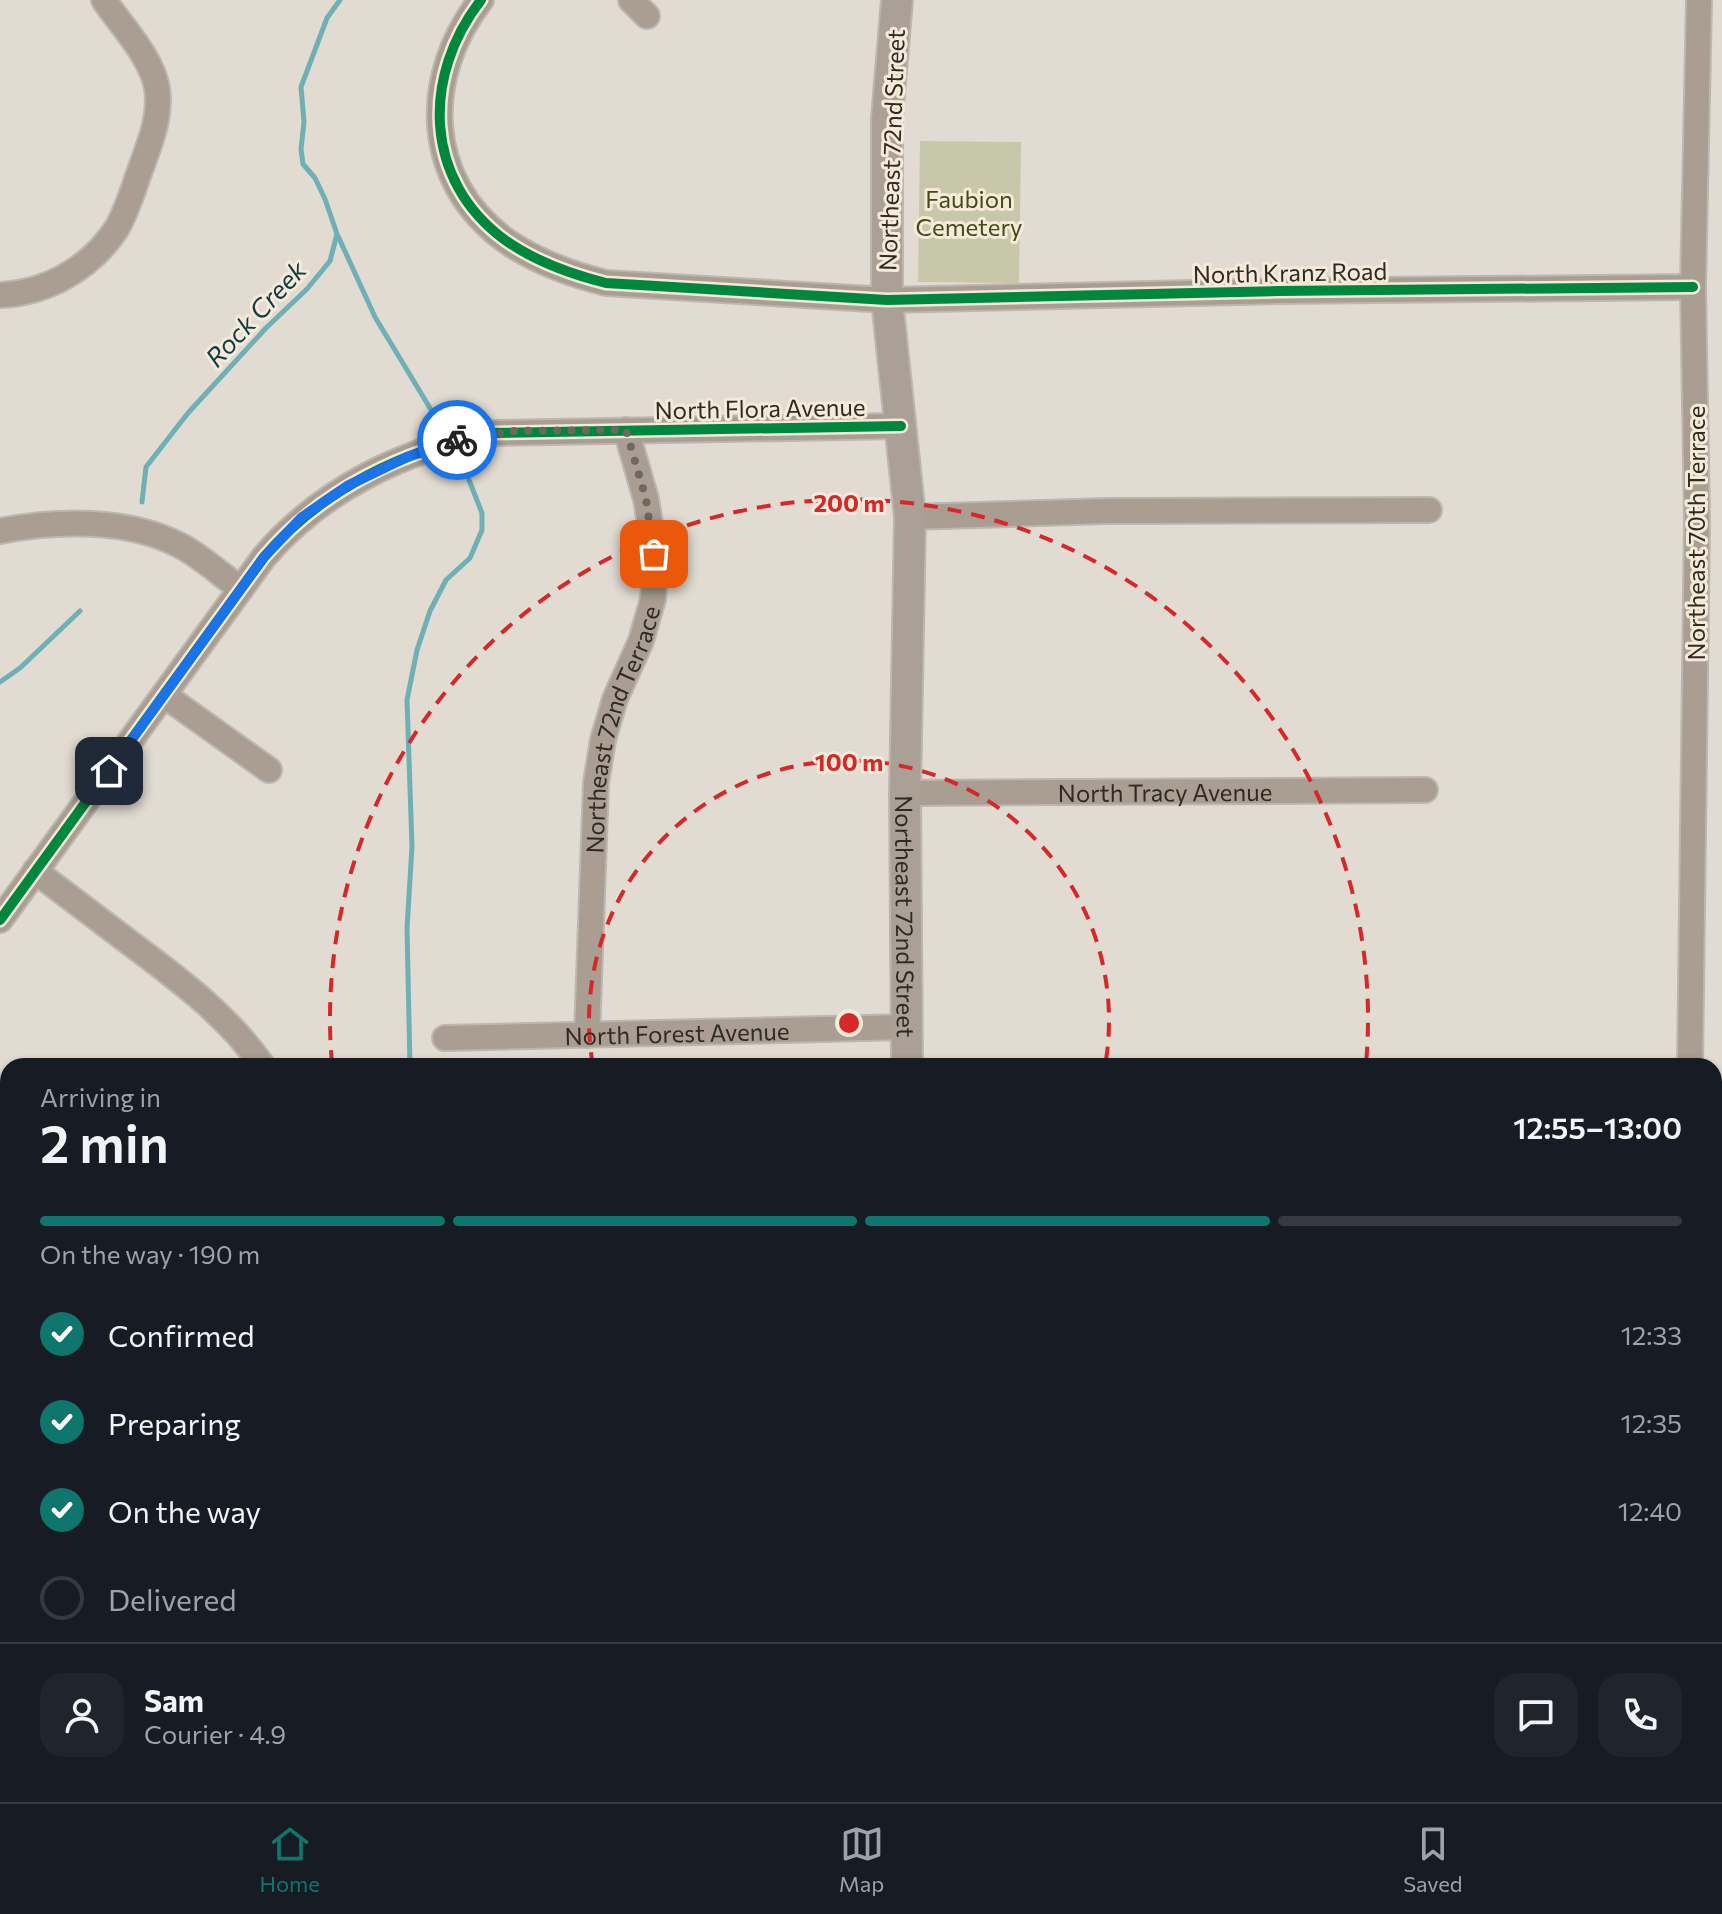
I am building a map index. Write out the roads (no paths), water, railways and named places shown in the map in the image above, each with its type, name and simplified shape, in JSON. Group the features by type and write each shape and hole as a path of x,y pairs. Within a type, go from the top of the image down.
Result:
{"main road":[{"name":"Northeast 72nd Street","path":"897,0 887,118 887,300 910,517 905,793 907,1058"}],"street":[{"path":"0,295 30,292 54,284 92,256 117,227 153,135 158,112 157,89 150,66 104,0"},
{"name":"North Kranz Road","path":"481,0 455,39 441,83 438,112 442,141 455,179 470,205 503,239 546,264 606,283 887,300 1278,291 1693,287"},
{"name":"Northeast 70th Terrace","path":"1690,1058 1697,520 1693,287 1699,0"},
{"name":"North Flora Avenue","path":"0,920 273,546 302,517 347,486 407,457 449,442 492,433 901,426"},
{"name":"Northeast 72nd Terrace","path":"587,1035 596,783 603,740 615,699 641,641 653,599 655,573 646,499 626,430"},
{"path":"910,517 1107,511 1429,510"},
{"path":"0,531 84,525 120,527 184,547 241,589"},
{"path":"164,695 269,770"},
{"name":"North Tracy Avenue","path":"905,793 1425,790"},
{"path":"35,871 194,992 238,1033 257,1058"},
{"name":"North Forest Avenue","path":"445,1038 907,1027"}],"waterway":[{"name":"Rock Creek","path":"142,502 146,467 188,413 330,261 337,234 315,178 303,164 301,87 327,18 340,0"},
{"path":"338,236 375,317 436,418"},
{"path":"410,1058 407,928 412,847 407,700 417,650 430,611 446,580 470,558 482,530 482,513 469,480"},
{"name":"Rock Creek","path":"0,682 20,668 80,611"}],"park label":[{"name":"Faubion Cemetery","path":"969,212"}]}
